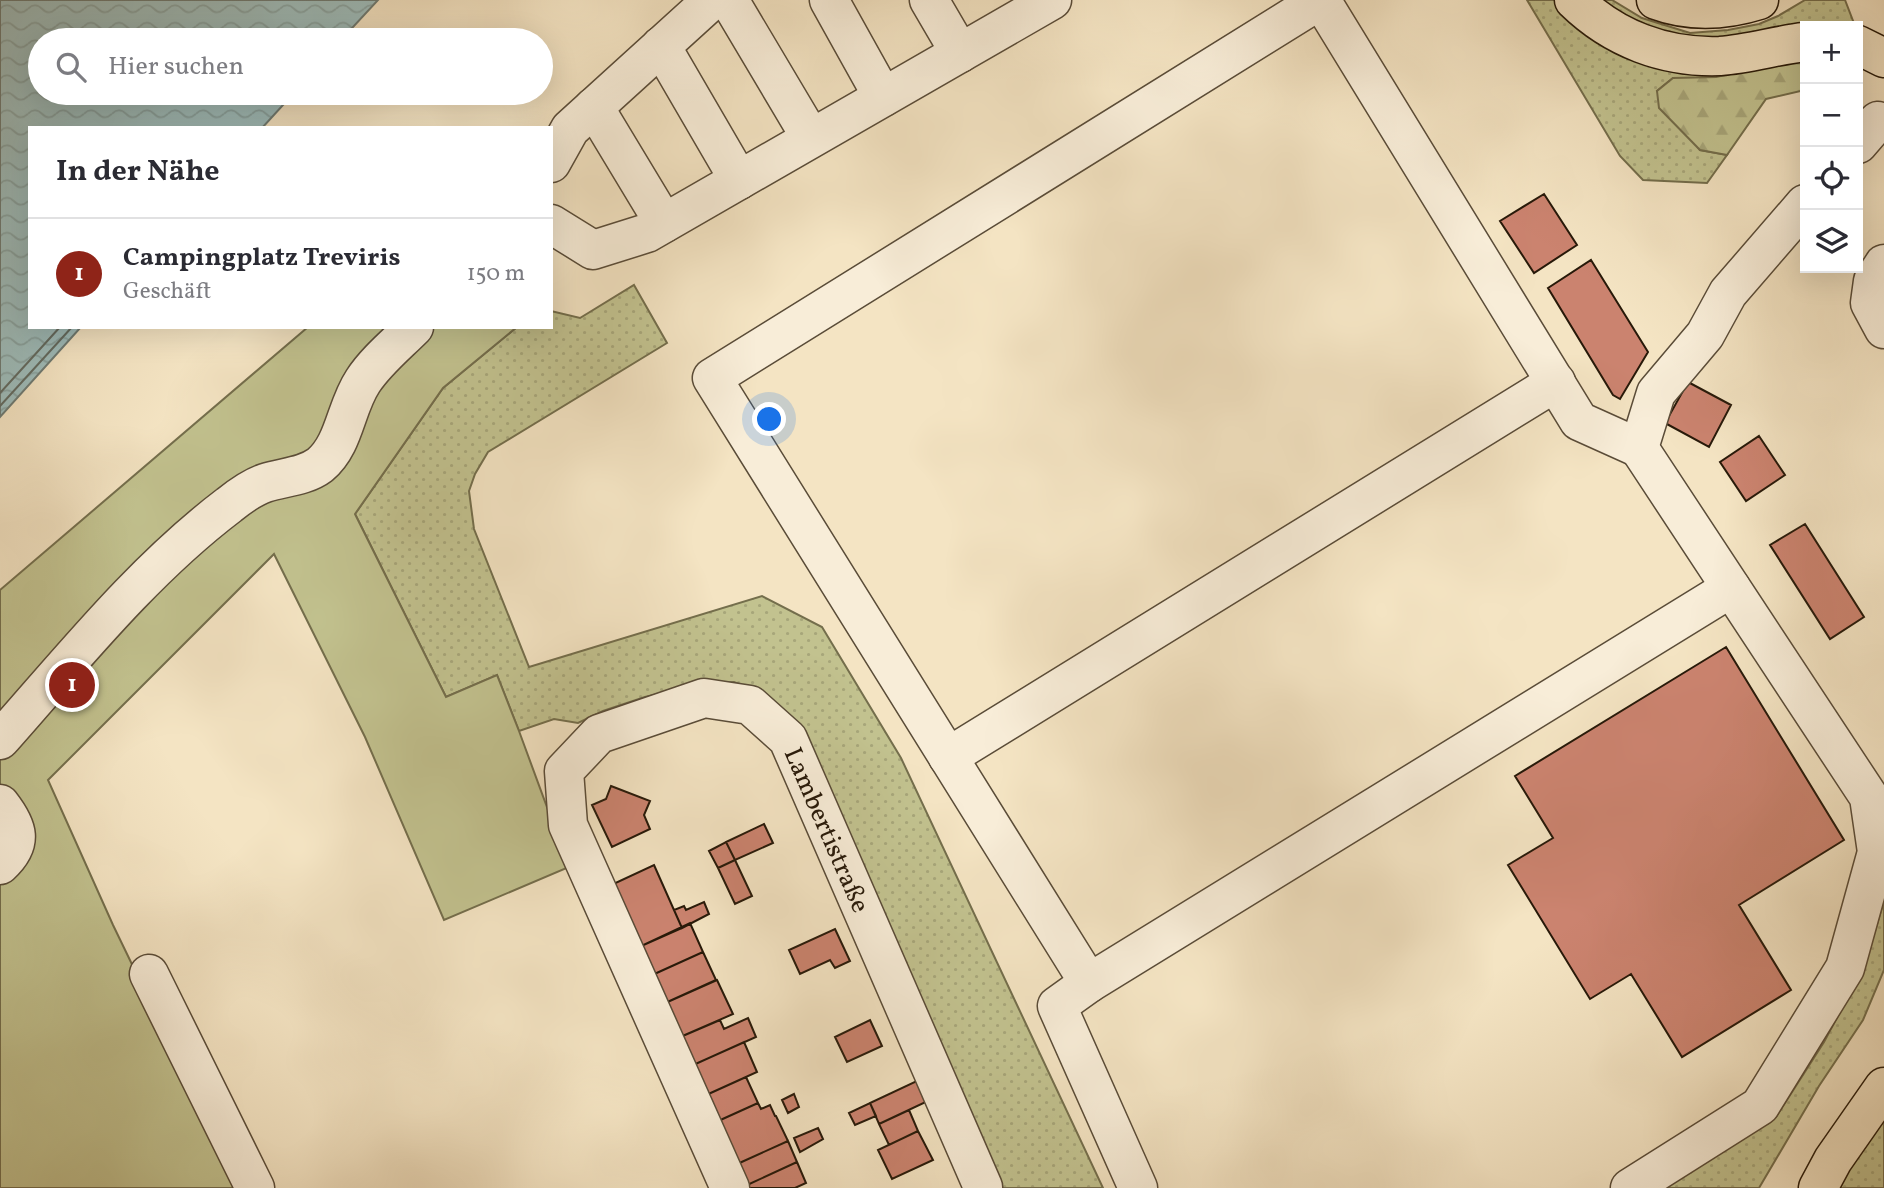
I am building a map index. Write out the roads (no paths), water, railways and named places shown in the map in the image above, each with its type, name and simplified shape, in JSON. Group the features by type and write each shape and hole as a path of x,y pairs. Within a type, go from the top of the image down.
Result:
{"main road":[{"path":"1574,0 1605,25 1632,40 1670,53 1723,56 1800,42"},
{"path":"1656,0 1702,10 1740,6 1759,0"},
{"path":"1863,47 1884,58"},
{"path":"1818,1188 1833,1160 1884,1087"}],"street":[{"path":"553,159 570,129 712,0"},
{"path":"729,0 811,138"},
{"path":"829,0 883,97"},
{"path":"929,0 960,53"},
{"path":"1088,982 712,378 1320,0 1580,421 1639,448 1869,797 1877,852 1845,968 1760,1106 1630,1188"},
{"path":"553,225 593,250 647,233 960,53 1040,3"},
{"path":"661,46 738,180"},
{"path":"594,107 664,223"},
{"path":"1639,448 1656,393 1705,335 1728,293 1800,210"},
{"path":"1884,264 1873,281 1870,303 1884,329"},
{"path":"0,740 169,554 230,503 262,483 295,476 319,466 340,438 343,425 363,382 412,329"},
{"path":"947,757 1556,382"},
{"path":"1138,1188 1056,1006 1088,982 1731,588"},
{"name":"Lambertistraße","path":"730,1188 568,825 564,771 599,734 705,698 750,705 788,739 983,1187"},
{"path":"0,804 13,821 17,839 11,855 0,865"},
{"path":"149,974 255,1188"}],"water":[{"path":"0,0 378,0 352,28 28,28 28,105 283,105 264,126 28,126 28,329 79,329 0,417"}],"place":[{"name":"Campingplatz Treviris","path":"72,685"}]}
